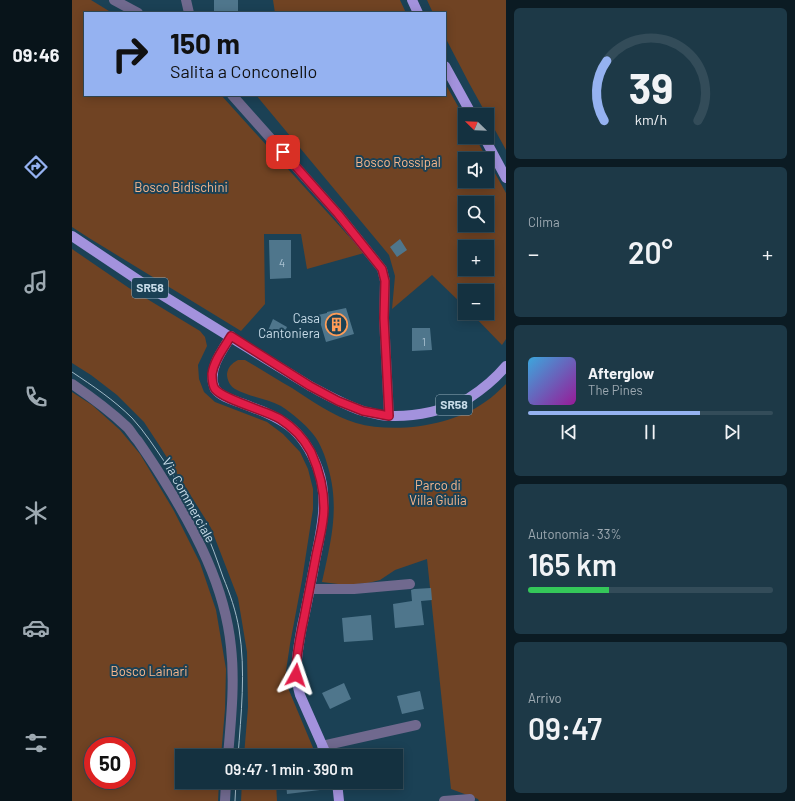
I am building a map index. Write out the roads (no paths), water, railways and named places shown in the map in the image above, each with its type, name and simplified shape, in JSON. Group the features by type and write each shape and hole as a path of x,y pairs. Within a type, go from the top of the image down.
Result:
{"main road":[{"path":"412,0 418,12"},
{"path":"446,68 468,108"},
{"path":"488,144 506,178"},
{"name":"SR58","path":"72,236 141,282 310,386 338,401 363,411 389,416 417,414 447,408 469,398 488,384 506,366"},
{"path":"231,336 215,365 212,376 214,388 230,399 268,413 292,428 302,438 310,452 318,470 323,489 324,508 321,530 300,638 296,675 300,695 324,749"},
{"path":"338,789 339,801"}],"street":[{"path":"114,0 136,12"},
{"path":"186,0 189,12"},
{"path":"233,96 338,214 382,269 385,281 384,318 389,416"},
{"name":"Via Commerciale","path":"72,384 95,399 128,428 152,461 193,529 219,592 228,624 232,667 232,696 228,749"},
{"path":"310,589 354,589 410,584"},
{"path":"322,746 416,725"},
{"path":"225,801 226,789"},
{"path":"444,801 470,799"}],"tram line":[{"path":"72,372 111,399 137,423 176,479 209,538 230,596 239,629 243,677 238,749"},
{"path":"235,801 236,789"}],"place":[{"name":"Casa Cantoniera","path":"336,325"}],"park label":[{"name":"Bosco Rossipal","path":"398,162"},
{"name":"Bosco Bidischini","path":"181,187"},
{"name":"Parco di Villa Giulia","path":"438,492"},
{"name":"Bosco Lainari","path":"149,671"}]}
